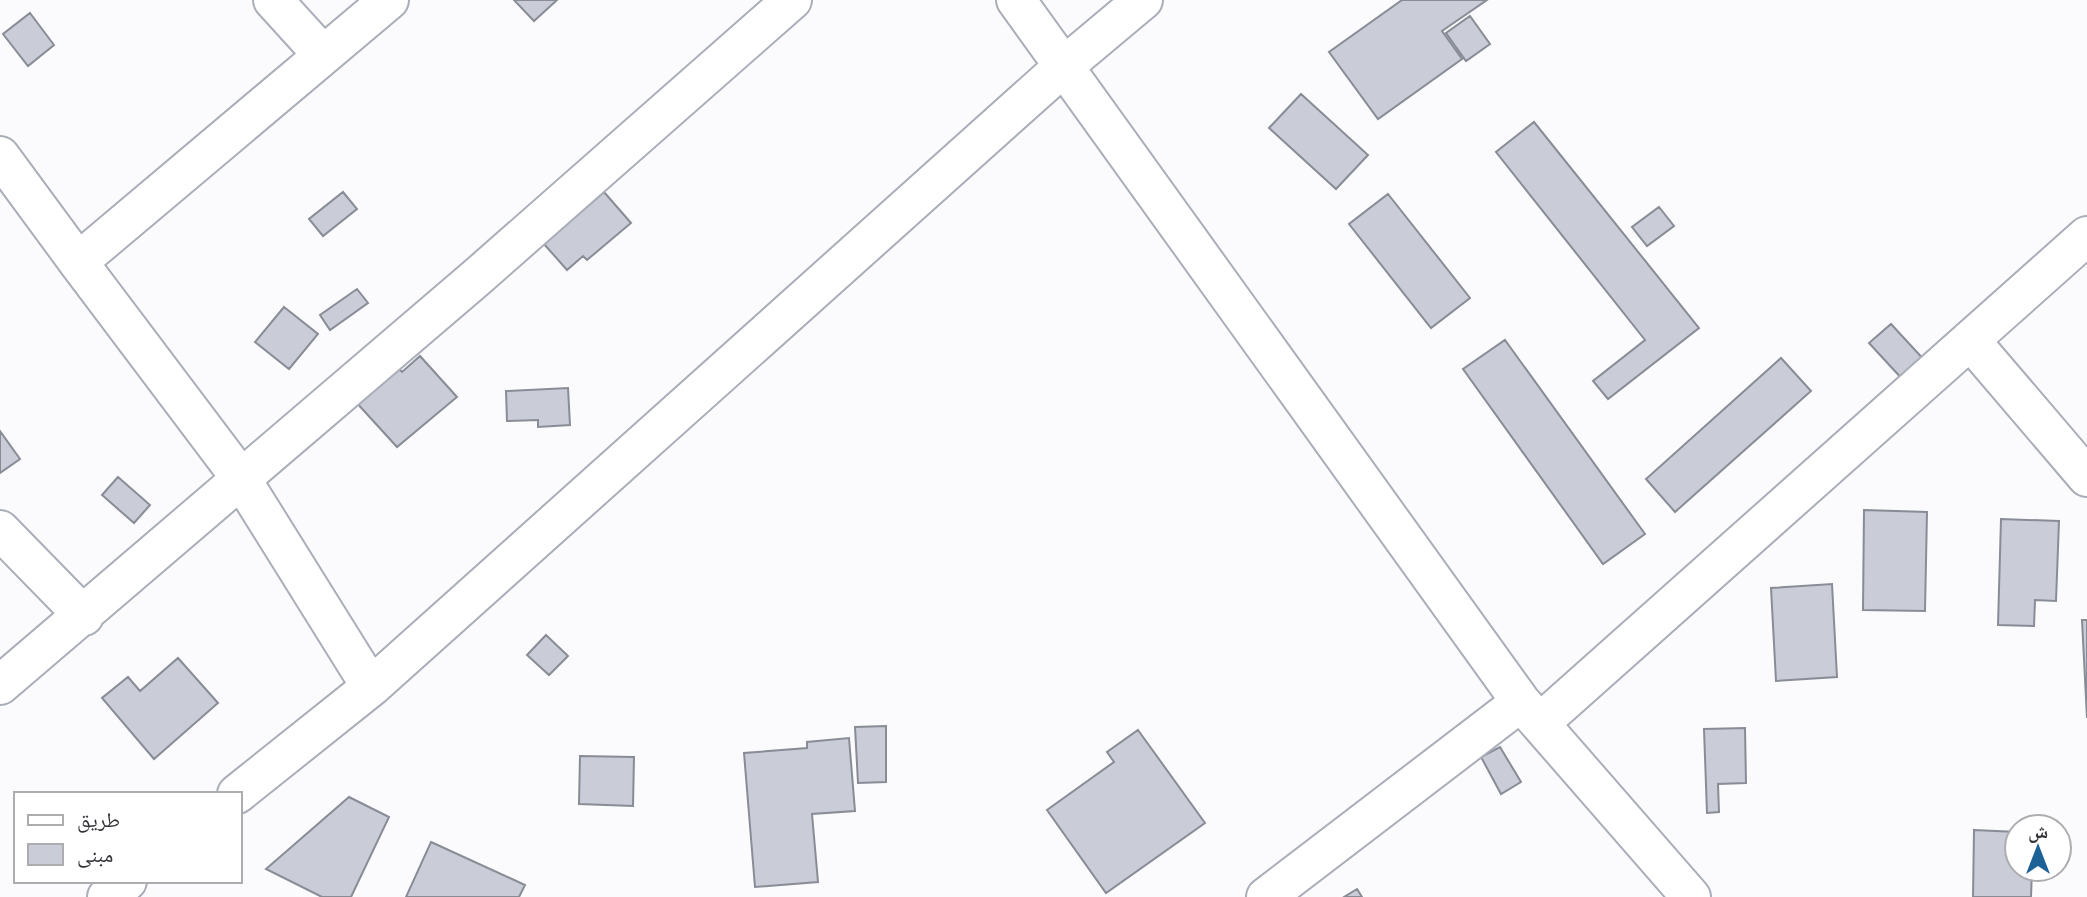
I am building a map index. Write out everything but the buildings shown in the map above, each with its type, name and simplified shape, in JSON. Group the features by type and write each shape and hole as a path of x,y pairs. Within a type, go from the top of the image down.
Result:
{"street":[{"path":"273,0 323,55"},
{"path":"78,262 388,0"},
{"path":"0,685 84,616 240,477 477,278 792,0"},
{"path":"1016,0 1531,713 1691,897"},
{"path":"240,792 371,687 1063,67 1143,0"},
{"path":"0,156 240,477 371,687"},
{"path":"1266,897 1531,713 1970,340 2087,236"},
{"path":"1970,340 2087,477"},
{"path":"0,530 84,616"},
{"path":"107,897 124,883"}]}
